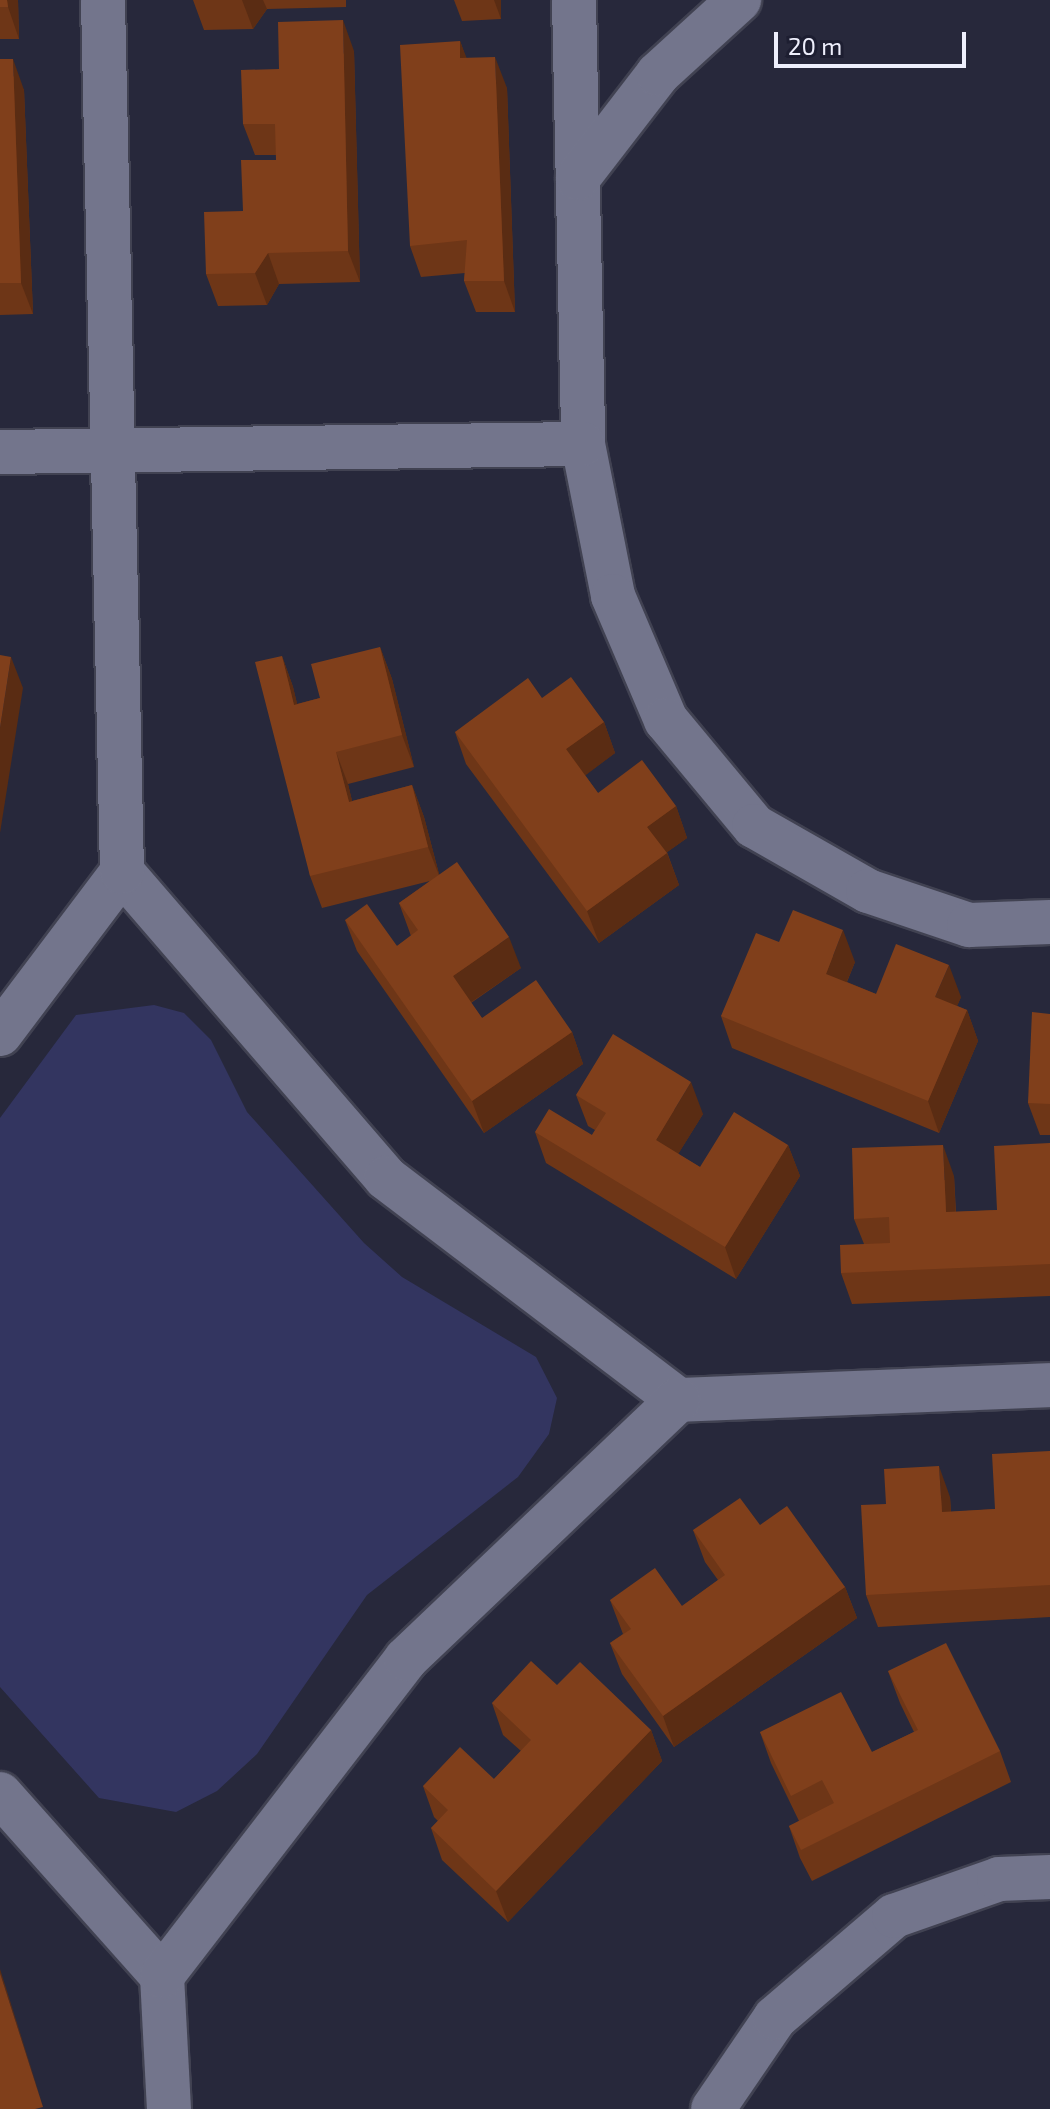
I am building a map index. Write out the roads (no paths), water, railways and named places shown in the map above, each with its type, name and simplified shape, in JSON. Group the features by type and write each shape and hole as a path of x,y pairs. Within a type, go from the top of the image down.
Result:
{"street":[{"path":"0,1034 122,872 103,0"},
{"path":"574,0 583,444 613,596 666,720 754,826 868,891 969,925 1050,922"},
{"path":"578,178 658,74 739,0"},
{"path":"0,452 583,444"},
{"path":"122,872 386,1178 678,1400 1050,1385"},
{"path":"162,1976 406,1659 678,1400"},
{"path":"0,1794 162,1976 169,2109"},
{"path":"713,2109 775,2018 894,1916 999,1879 1050,1877"}]}
